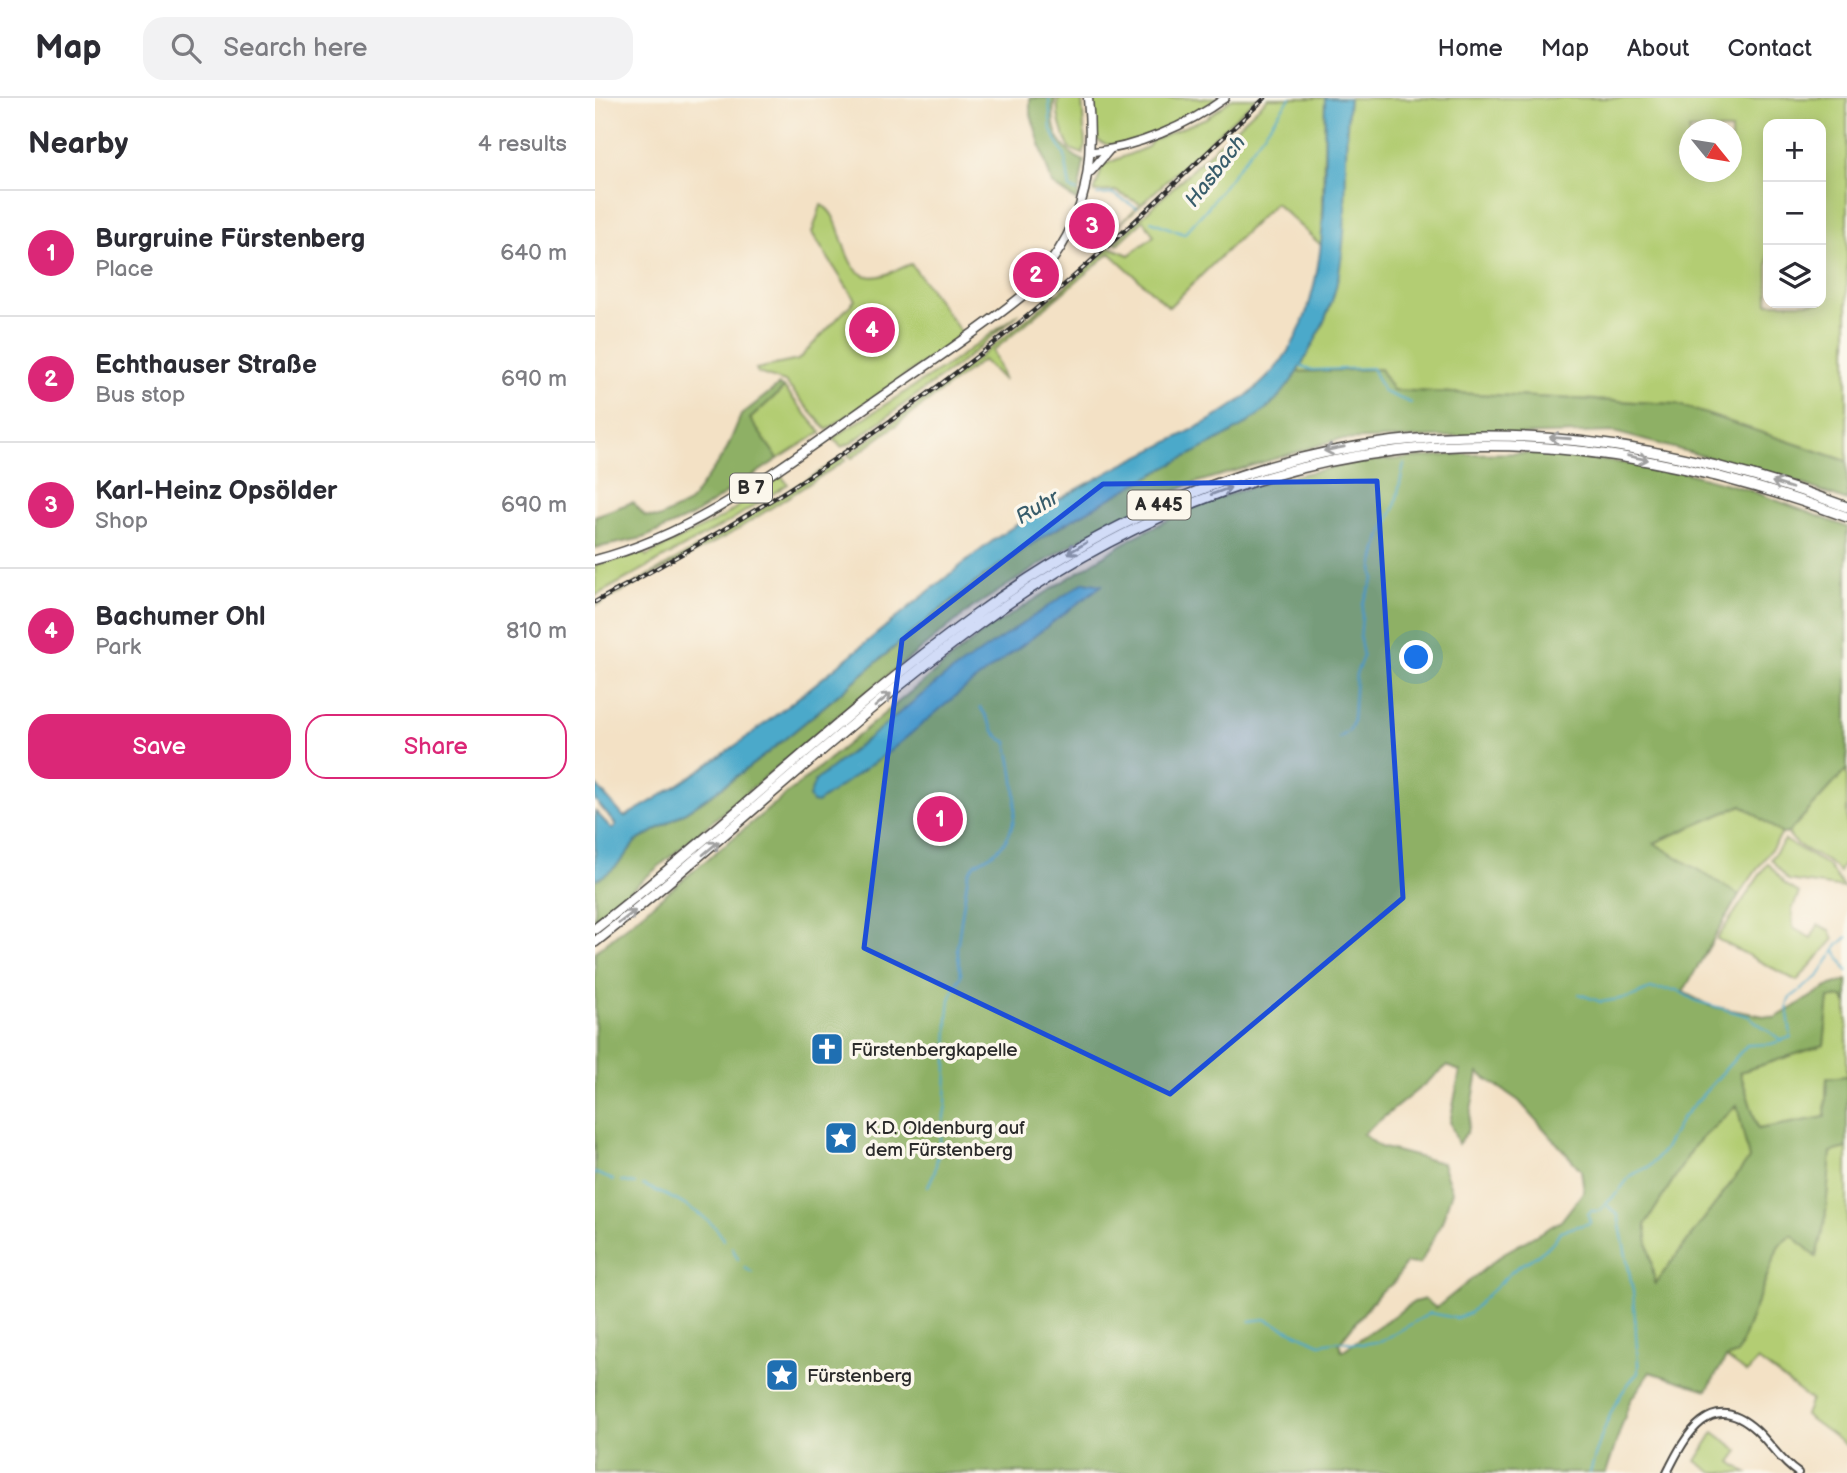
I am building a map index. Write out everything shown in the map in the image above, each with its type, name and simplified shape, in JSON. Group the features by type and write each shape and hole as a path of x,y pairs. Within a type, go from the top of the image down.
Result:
{"highway":[{"name":"A 445","path":"595,929 654,883 888,683 983,609 1103,533 1223,479 1309,454 1370,443 1455,435 1518,435 1577,439 1671,454 1752,475 1847,506"},
{"name":"A 445","path":"595,942 668,884 884,698 1017,597 1108,541 1150,520 1253,479 1371,452 1456,444 1518,444 1575,449 1669,464 1748,484 1847,517"}],"main road":[{"name":"B 7","path":"595,560 642,546 706,517 757,485 1009,307 1039,278 1066,241 1079,210 1089,173 1087,98"},
{"path":"1090,152 1109,150 1188,121 1225,98"},
{"path":"1089,173 1109,150"}],"street":[{"path":"1667,1473 1685,1437 1711,1416 1723,1412 1733,1415 1756,1430 1798,1473"}],"highlighted area":[{"path":"1377,481 1403,898 1170,1094 864,948 902,640 1103,484"}],"green space":[{"path":"1030,98 1055,98 1053,118 1057,136 1068,150 1084,161 1077,201 1052,184 1030,111"},
{"path":"1058,98 1082,98 1085,146 1083,154 1070,149 1067,143 1059,118"},
{"path":"1092,98 1219,98 1160,130 1124,143 1109,145 1096,138"},
{"path":"1233,98 1257,98 1111,232 1141,204 1115,191 1094,192 1103,165 1148,147 1152,140 1206,118"},
{"path":"1268,98 1325,98 1322,246 1275,203 1169,307 1110,253 993,351 1004,381 983,360 852,458 848,455 982,355 1110,247 1129,255 1154,236 1144,220 1118,244 1115,242"},
{"path":"1349,98 1847,98 1847,461 1676,404 1393,390 1380,369 1297,372 1317,337 1332,299 1338,274"},
{"path":"821,205 830,211 836,222 856,270 866,276 880,276 911,264 963,335 827,430 785,382 758,373 756,369 798,360 855,300 812,233"},
{"path":"1020,313 963,361 851,443 841,447 833,438 949,364"},
{"path":"1380,369 1393,390 1676,404 1847,461 1847,501 1789,479 1614,432 1337,440 1188,485 1087,535 972,608 852,704 595,920 595,880 613,869 635,842 690,809 743,772 993,570 1091,509 1239,428 1271,405 1297,372"},
{"path":"779,385 784,388 750,419 778,459 692,516 643,538 595,548 595,516 633,502 645,516 659,518 689,503 726,451 741,415"},
{"path":"784,388 821,432 778,459 750,419"},
{"path":"1538,453 1668,468 1746,489 1847,527 1847,769 1788,833 1782,834 1742,805 1654,843 1739,895 1683,992 1710,1006 1775,1018 1831,985 1847,980 1847,1004 1843,997 1829,998 1824,1045 1740,1072 1758,1129 1825,1117 1827,1078 1847,1076 1847,1148 1831,1152 1825,1221 1816,1257 1792,1235 1779,1245 1737,1354 1726,1358 1707,1390 1650,1372 1630,1401 1606,1473 595,1473 595,952 982,633 1132,538 1197,505 1269,481 1359,462 1464,454","holes":["1447,1066 1460,1071 1450,1122 1458,1144 1467,1132 1478,1073 1519,1101 1581,1170 1584,1191 1561,1221 1504,1253 1436,1308 1425,1299 1414,1302 1342,1351 1339,1343 1381,1291 1393,1284 1406,1263 1420,1264 1442,1222 1452,1191 1442,1163 1380,1147 1363,1134","1737,1105 1749,1159 1655,1284 1645,1225 1695,1145"]},
{"path":"843,457 846,460 730,534 595,606 728,530"},
{"path":"781,476 788,484 727,523 595,596 595,565 643,553 646,556 720,519"},
{"path":"1847,769 1847,858 1839,872 1827,861 1799,845 1788,833"},
{"path":"1742,805 1782,834 1739,895 1654,843"},
{"path":"1785,840 1828,866 1844,888 1788,880 1771,859"},
{"path":"1768,863 1785,884 1799,893 1792,910 1793,928 1811,938 1818,925 1830,930 1834,939 1797,981 1717,939"},
{"path":"1844,997 1847,1004 1847,1076 1827,1078 1825,1117 1758,1129 1740,1072 1824,1045 1829,998"},
{"path":"1737,1105 1750,1158 1654,1285 1645,1225 1695,1145"},
{"path":"1847,1148 1847,1446 1805,1415 1811,1400 1758,1360 1747,1373 1726,1358 1737,1354 1779,1245 1792,1234 1815,1256 1825,1221 1831,1152"},
{"path":"1714,1432 1739,1451 1731,1462 1747,1473 1713,1473 1696,1461"}],"water":[{"path":"1325,98 1349,98 1342,253 1332,301 1324,322 1304,361 1280,396 1235,431 1076,517 992,570 743,772 690,809 635,842 613,869 595,880 595,811 612,829 616,825 595,800 595,784 624,817 672,789 808,690 998,537 1116,468 1206,423 1248,395 1266,379 1282,360 1298,332 1310,301 1317,268 1324,199"},
{"path":"1084,582 1102,585 964,689 890,751 817,803 812,802 809,797 815,781 944,677"}],"waterway":[{"name":"Hasbach","path":"1049,98 1051,130 1065,156 1070,189 1077,191"},
{"name":"Hasbach","path":"1151,221 1184,234 1209,206 1290,98"},
{"name":"Hasbach","path":"1097,195 1113,194 1137,208"},
{"path":"1301,366 1312,370 1372,368 1384,392 1411,403"},
{"path":"1339,738 1349,731 1353,722 1356,674 1363,656 1360,640 1363,603 1374,579 1373,567 1380,538 1395,507 1404,464"},
{"path":"946,1103 948,1017 950,999 961,975 957,948 968,874 974,865 996,851 1005,841 1015,814 1015,784 1007,742 995,731 980,707"},
{"path":"1619,1191 1631,1175 1650,1166 1664,1150 1682,1118 1747,1045 1771,1044 1791,1037 1787,1005 1790,998 1818,977 1838,945 1847,937"},
{"path":"1836,951 1847,971"},
{"path":"1579,994 1601,1002 1631,997 1650,989 1677,990 1696,1001 1748,1016 1781,1040"},
{"path":"928,1186 935,1171 946,1104"},
{"path":"595,1173 613,1180"},
{"path":"621,1181 635,1184"},
{"path":"643,1185 700,1215 711,1223 723,1240"},
{"path":"1250,1321 1265,1319 1320,1344 1339,1341 1362,1344 1382,1341 1430,1313 1456,1318 1470,1313 1517,1267 1548,1247 1560,1231 1590,1223 1588,1214 1591,1211 1599,1211 1617,1193"},
{"path":"1590,1473 1614,1407 1638,1373 1633,1291 1618,1215 1608,1206"},
{"path":"732,1248 738,1259"},
{"path":"745,1268 753,1273"}],"railway":[{"path":"595,602 706,540 814,473 969,363 1082,269 1265,98"}],"place":[{"name":"Karl-Heinz Opsölder","path":"1092,226"},
{"name":"Echthauser Straße","path":"1036,275"},
{"name":"Bachumer Ohl","path":"872,330"},
{"name":"Burgruine Fürstenberg","path":"940,819"},
{"name":"Fürstenbergkapelle","path":"827,1049"},
{"name":"K.D. Oldenburg auf dem Fürstenberg","path":"841,1138"},
{"name":"Fürstenberg","path":"782,1375"}],"water label":[{"name":"Ruhr","path":"1037,507"}]}
